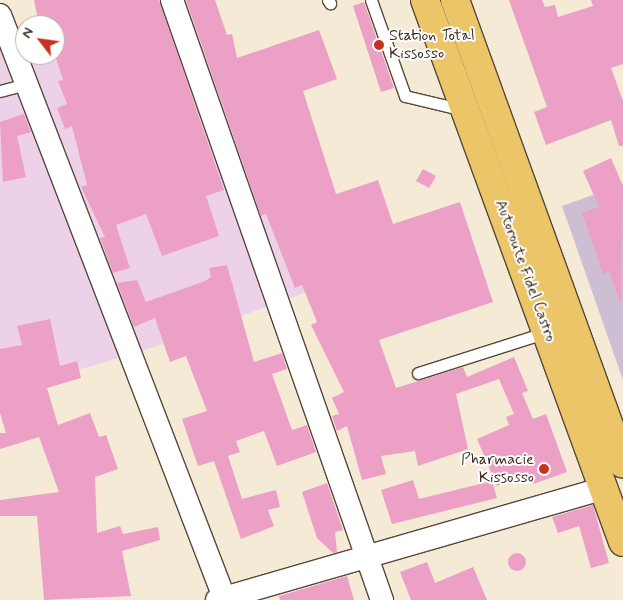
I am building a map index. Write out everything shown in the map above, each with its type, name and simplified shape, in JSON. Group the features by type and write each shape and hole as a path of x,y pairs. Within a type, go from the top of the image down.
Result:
{"highway":[{"name":"Autoroute Fidel Castro","path":"425,0 623,542"},
{"name":"Autoroute Fidel Castro","path":"454,0 618,432 623,464"}],"street":[{"path":"172,0 365,557 382,600"},
{"path":"0,15 222,599 604,488"}],"lane":[{"path":"371,0 405,96 466,111"},
{"path":"0,91 26,84"},
{"path":"418,373 547,332"}],"shaded area":[{"path":"118,0 197,0 320,287 167,343 0,394 0,39 15,34 15,65 65,65 65,21"},
{"path":"623,184 623,380 562,206"}],"building":[{"path":"34,0 159,0 224,190 206,196 219,236 162,256 146,214 116,225 130,268 113,273 100,238 105,237 81,187 87,185 72,126 65,129 57,108 67,104 58,81 63,80 58,65 65,65 65,15 37,15"},
{"path":"186,0 215,0 227,35 232,34 237,58 319,30 337,79 303,91 336,194 378,180 393,224 460,202 493,302 379,340 396,388 463,367 467,377 514,357 528,391 522,393 533,419 546,414 567,472 533,484 528,472 497,486 477,439 509,425 506,417 514,414 499,379 456,394 468,449 418,466 415,451 381,456 386,474 362,480 347,426 337,431 332,416 339,414 332,398 344,392 311,325 317,322 302,285 295,288 266,214 261,216"},
{"path":"509,0 542,0 545,7 555,5 558,17 593,6 591,0 623,0 623,64 611,68 623,101 623,146 619,146 611,120 546,145 534,112 547,107"},
{"path":"364,2 394,88 381,92 353,6"},
{"path":"24,114 31,132 17,136 26,177 3,182 0,122"},
{"path":"611,158 623,186 621,305 609,271 603,274 582,213 599,207 583,171"},
{"path":"423,169 436,176 429,188 416,181"},
{"path":"227,265 254,362 282,353 287,369 272,374 292,430 307,425 316,452 277,466 264,431 236,441 240,452 228,456 242,499 276,490 280,507 268,510 274,526 241,539 214,461 198,466 182,419 207,411 186,356 170,362 155,318 134,327 117,283 137,280 146,302 205,281 211,277 209,268"},
{"path":"50,319 60,366 77,361 81,378 47,388 58,425 90,413 99,437 106,435 118,469 95,477 97,533 120,526 123,534 158,527 160,540 122,551 131,596 44,600 37,516 0,516 0,500 59,492 39,437 0,449 0,433 6,433 0,413 0,349 22,345 17,326"},
{"path":"413,480 419,499 492,481 497,498 392,524 381,490"},
{"path":"327,483 343,530 335,532 337,552 333,553 317,538 302,492"},
{"path":"593,505 609,563 591,568 579,526 558,533 552,517"},
{"path":"517,553 523,556 526,562 523,568 517,571 511,568 508,562 511,556"},
{"path":"427,562 435,583 473,567 487,600 411,600 400,572"},
{"path":"347,576 354,600 280,600 279,596"}],"place":[{"name":"Station Total Kissosso","path":"379,45"},
{"name":"Pharmacie Kissosso","path":"544,469"}]}
